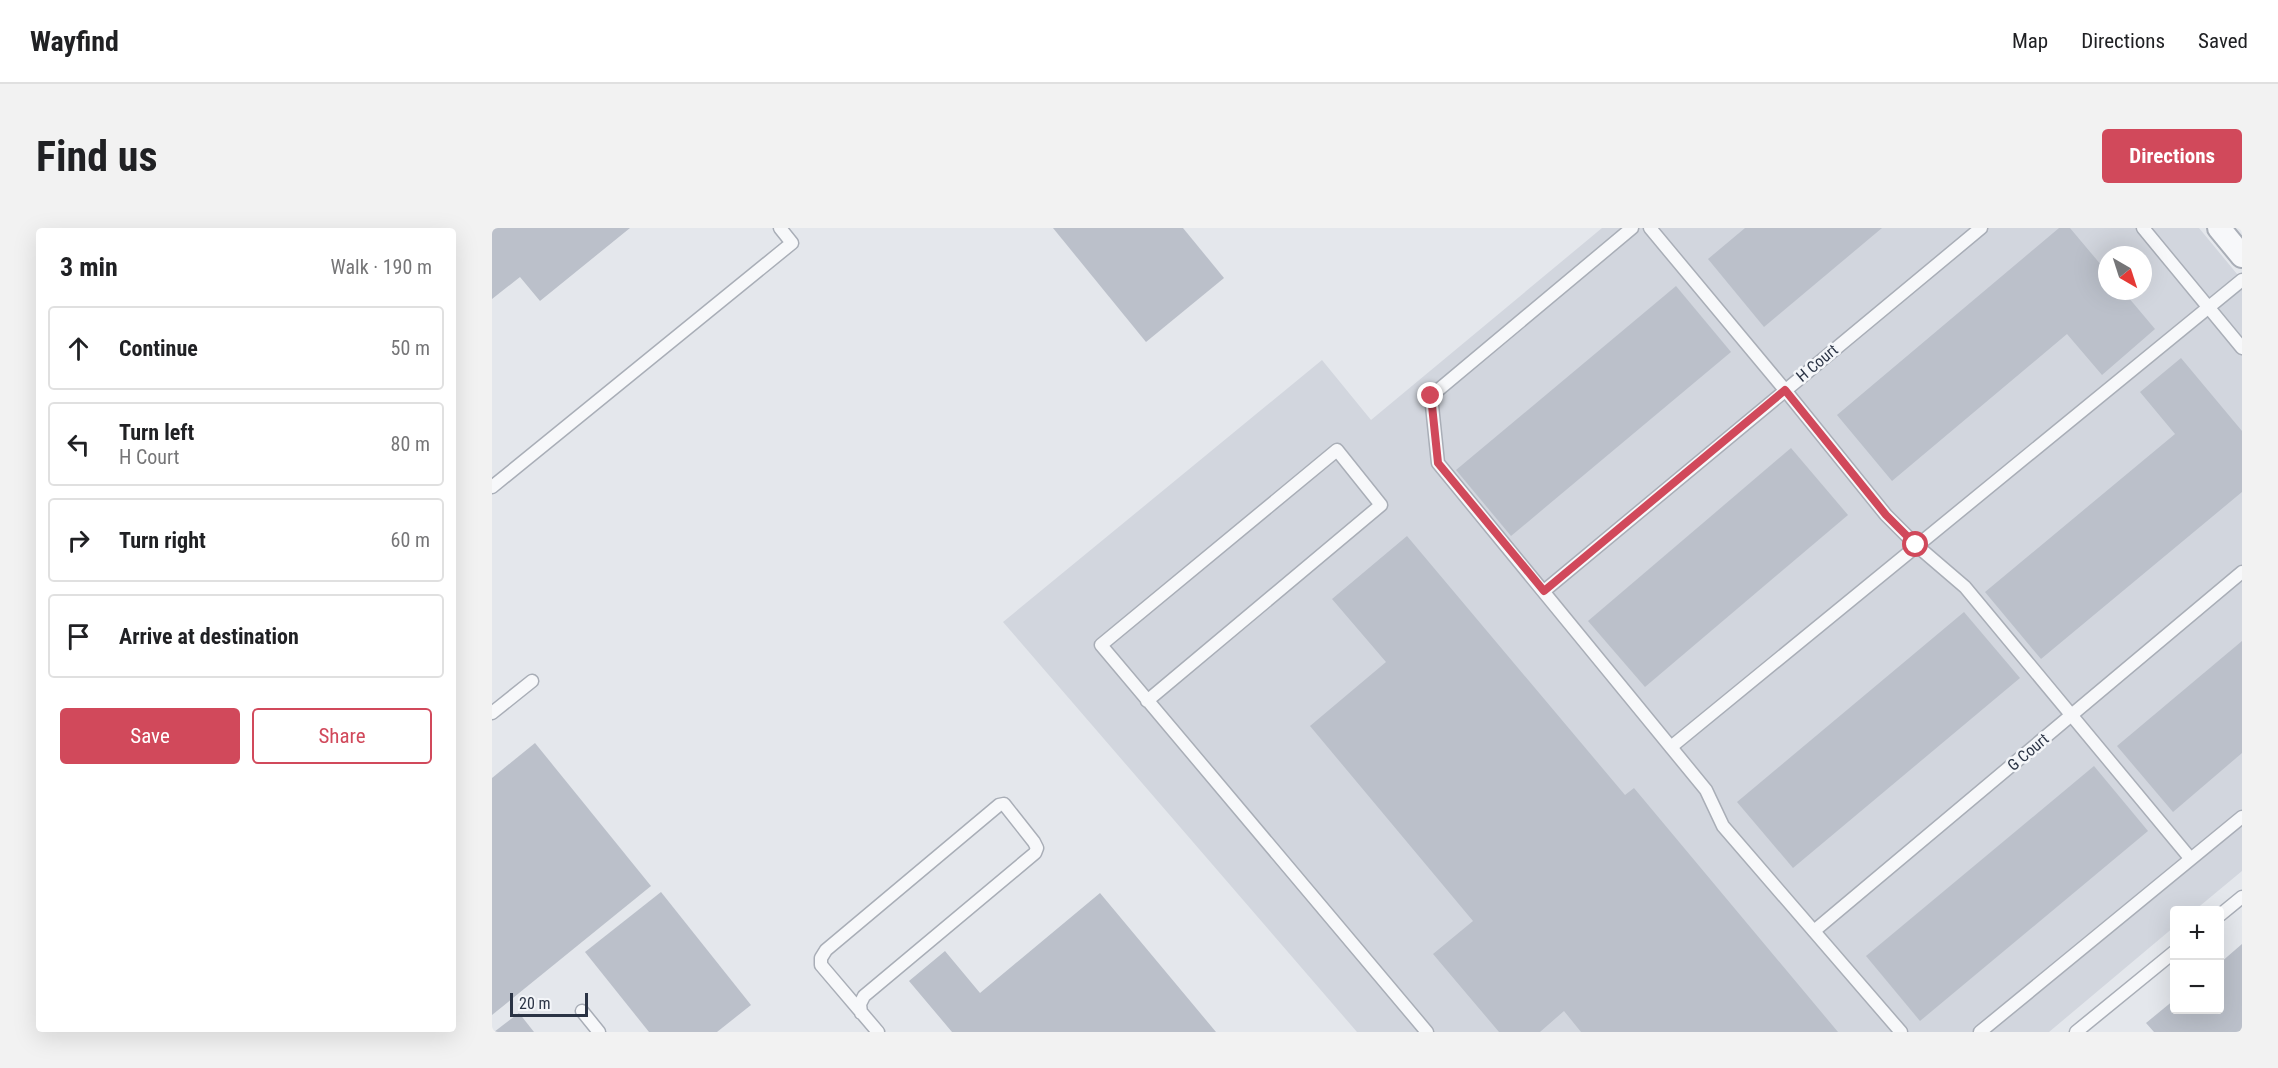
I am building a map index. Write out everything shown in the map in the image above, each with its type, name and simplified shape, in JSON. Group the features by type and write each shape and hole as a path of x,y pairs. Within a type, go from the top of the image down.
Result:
{"street":[{"path":"2219,228 2242,256"}],"lane":[{"path":"492,487 792,243 780,228"},
{"path":"1632,228 1431,396 1438,463 1706,790 1723,826 1901,1032"},
{"path":"1650,228 1886,515 1916,545 1965,587 2190,858"},
{"name":"H Court","path":"1544,591 1981,228"},
{"path":"2143,228 2242,348"},
{"path":"1671,747 2242,280"},
{"path":"1147,701 1381,505 1337,450 1101,645 1147,701 1427,1032"},
{"name":"G Court","path":"1814,931 2242,572"},
{"path":"492,714 532,681"},
{"path":"861,1013 860,1004 864,996 1035,853 1037,848 1034,842 1004,804 999,805 826,950 821,958 821,965 861,1013 878,1032"},
{"path":"1980,1032 2242,817"},
{"path":"2224,912 2242,897"},
{"path":"2076,1032 2170,956"},
{"path":"582,1011 599,1032"}],"shaded area":[{"path":"1602,228 2199,228 2242,280 2242,871 2200,906 2170,906 2170,930 2049,1032 1357,1032 1003,622 1322,360 1371,420"}],"building":[{"path":"492,228 630,228 540,301 520,277 492,299"},
{"path":"1053,228 1183,228 1224,278 1146,342"},
{"path":"1745,228 1882,228 1764,327 1708,259"},
{"path":"2059,228 2070,228 2098,261 2098,300 2131,300 2155,329 2102,375 2067,334 1892,481 1837,415"},
{"path":"1676,286 1731,352 1511,536 1456,470"},
{"path":"2181,358 2242,431 2242,492 2041,659 1985,592 2175,434 2140,392"},
{"path":"1791,448 1848,515 1645,687 1588,621"},
{"path":"1407,536 1625,795 1634,788 1838,1032 1581,1032 1564,1011 1540,1032 1499,1032 1433,954 1473,921 1310,726 1386,662 1332,599"},
{"path":"1964,612 2020,678 1793,868 1737,802"},
{"path":"2242,641 2242,753 2173,812 2117,746"},
{"path":"535,743 651,886 492,1015 492,778"},
{"path":"2094,766 2148,831 1920,1021 1866,956"},
{"path":"661,892 751,1005 717,1032 649,1032 585,952"},
{"path":"1100,893 1216,1032 952,1032 909,981 945,951 980,993"},
{"path":"2242,944 2242,1032 2154,1032 2146,1023 2170,1003 2170,1014 2224,1014 2224,960"},
{"path":"519,1013 534,1032 494,1032"}],"route":[{"path":"1431,396 1438,463 1544,591 1785,390 1886,515 1916,545"}]}
